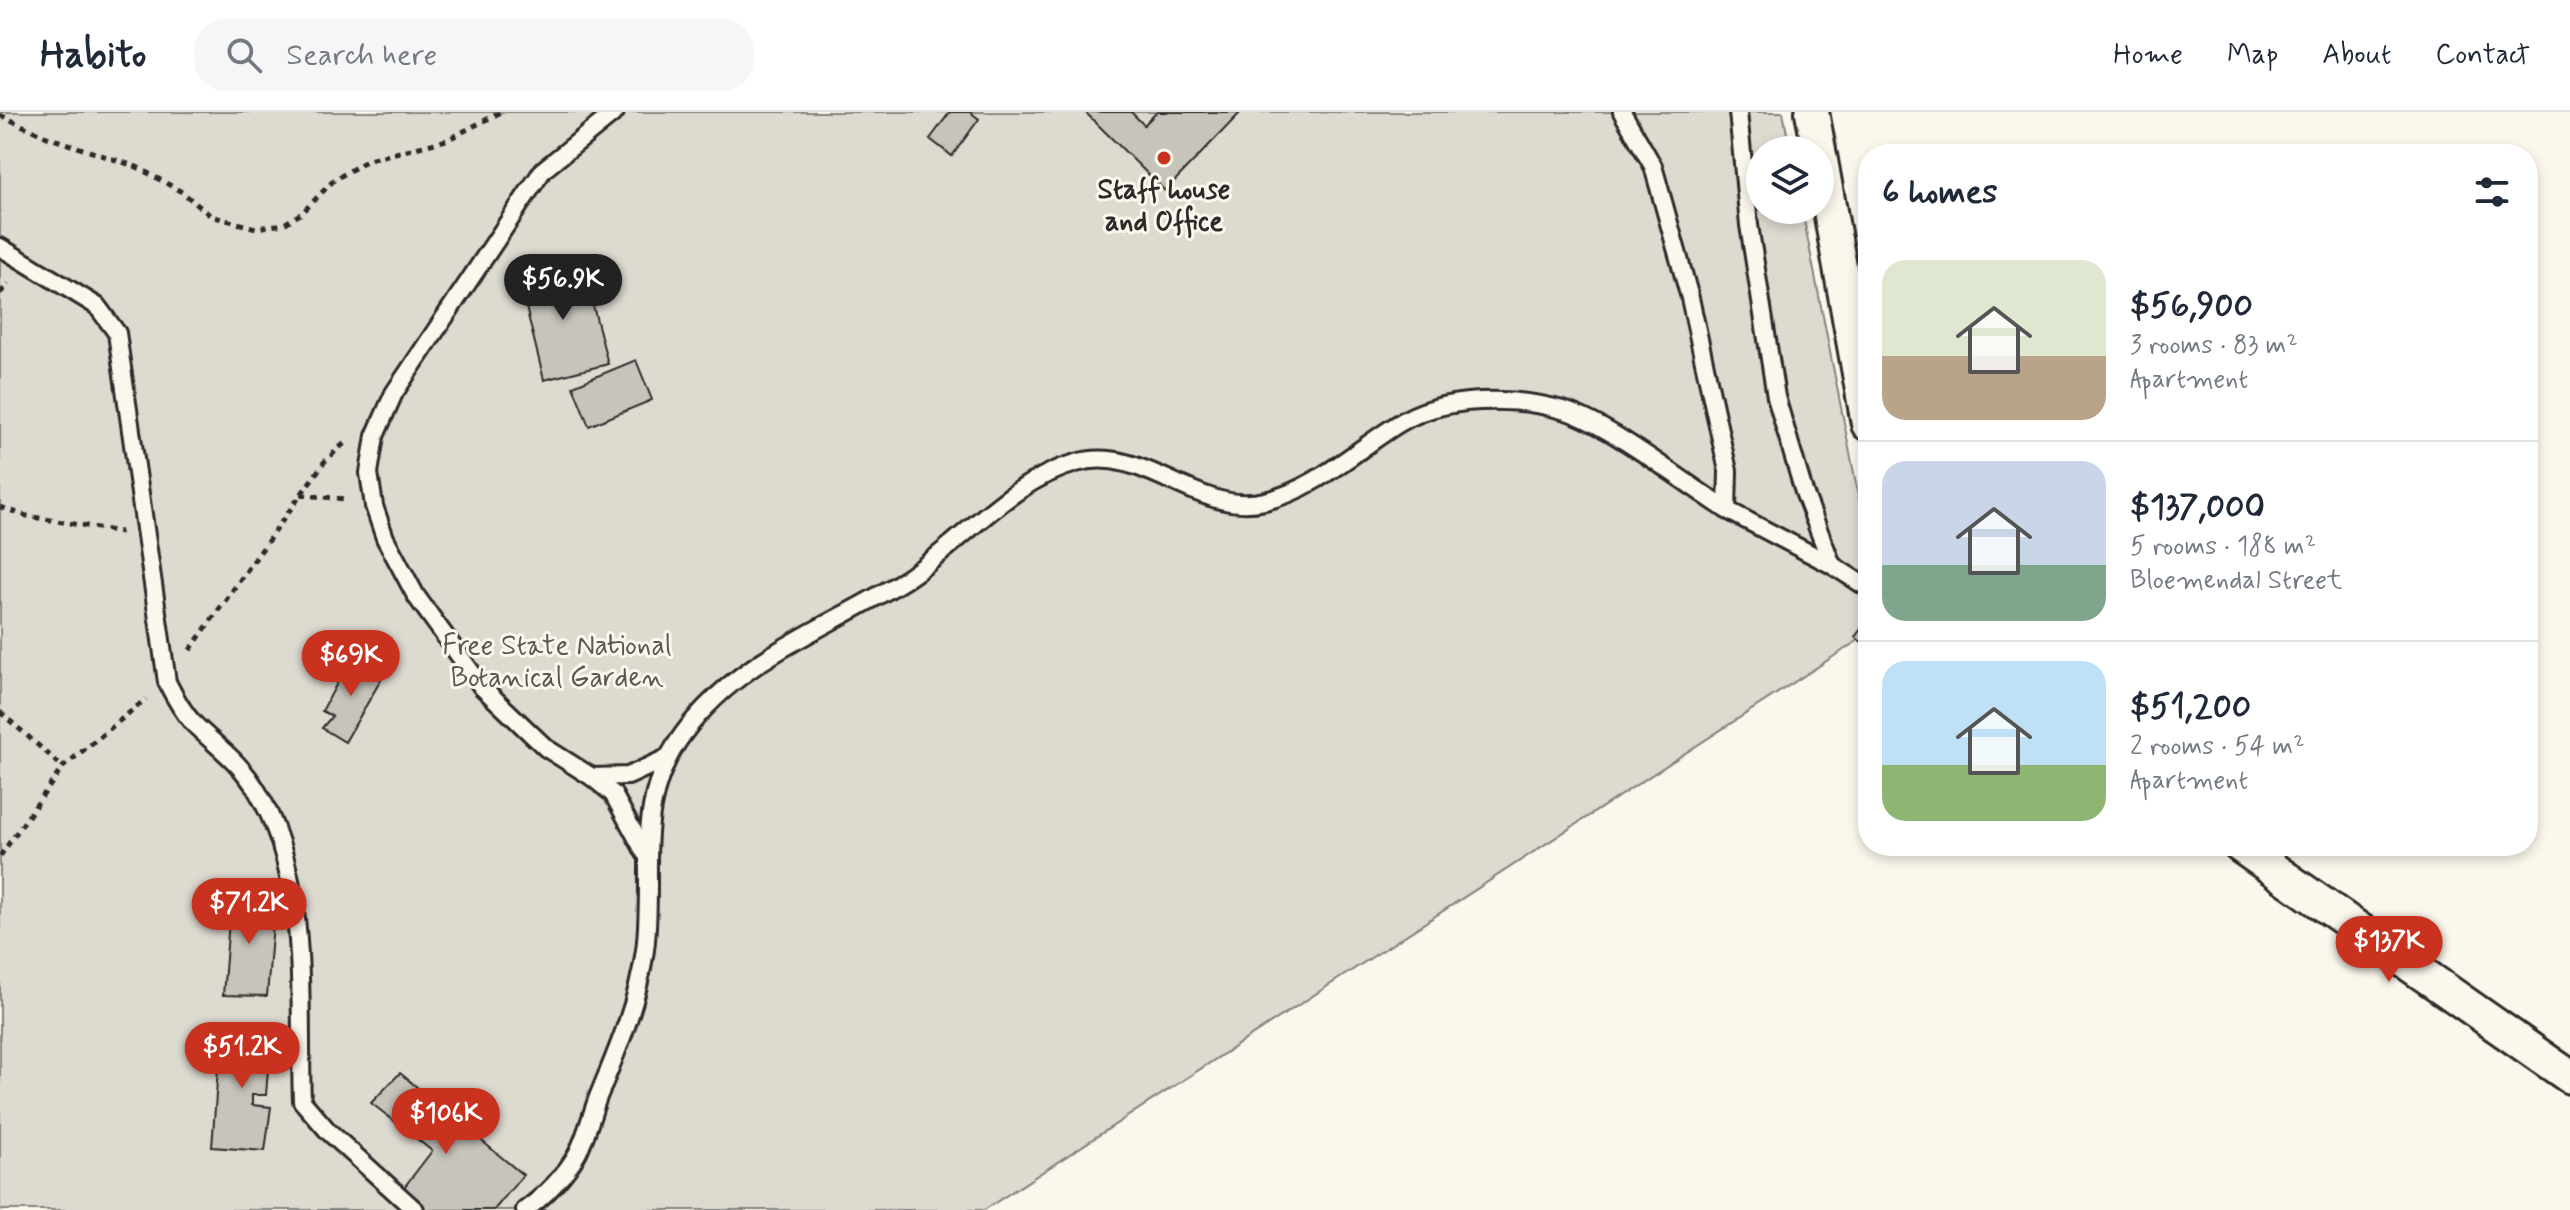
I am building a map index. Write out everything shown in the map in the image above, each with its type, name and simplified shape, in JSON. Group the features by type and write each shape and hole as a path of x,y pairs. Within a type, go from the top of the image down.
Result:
{"street":[{"path":"1812,112 1817,136"},
{"path":"1833,224 1858,368"},
{"path":"2254,856 2570,1077"}],"lane":[{"path":"615,112 543,170 394,393 375,436 369,473 374,506 385,538 416,596 482,687 546,748 613,794 637,832 647,857"},
{"path":"1622,112 1653,166 1690,298 1728,471 1727,510"},
{"path":"1738,112 1749,225 1776,397 1804,492 1839,569"},
{"path":"0,247 97,306 117,333 133,423 167,682 192,722 236,759 256,788 273,820 288,869 299,998 302,1101 328,1131 415,1210"},
{"path":"525,1210 538,1201 576,1156 632,1012 646,948 650,804 667,758 683,733 723,687 754,663 853,613 926,566 1027,486 1078,461 1124,461 1214,500 1261,502 1287,494 1423,411 1487,402 1568,412 1608,432 1727,510 1858,581"},
{"path":"592,777 628,776 667,758"}],"path":[{"path":"0,115 61,142 137,167 182,192 211,216 256,228 284,224 302,213 334,180 368,160 447,140 501,112"},
{"path":"301,495 351,499 374,506"},
{"path":"0,507 27,516 146,536"},
{"path":"0,712 63,767"}],"green space":[{"name":"Free State National Botanical Garden","path":"0,112 1783,112 1787,136 1746,136 1746,224 1805,224 1858,493 1858,641 984,1210 0,1210"}],"building":[{"path":"950,112 970,112 979,119 952,156 930,139"},
{"name":"Staff house and Office","path":"1085,112 1131,112 1144,125 1157,112 1241,112 1165,191"},
{"path":"582,263 608,364 544,380 519,279"},
{"path":"636,360 652,400 589,426 573,386"},
{"path":"367,659 386,671 345,742 322,728 332,716 322,711 347,665 357,672"},
{"path":"231,896 275,899 267,996 223,995"},
{"path":"221,1029 271,1029 266,1095 252,1095 252,1105 271,1107 265,1151 212,1147"},
{"path":"400,1073 523,1175 494,1210 409,1210 395,1199 432,1151 371,1103"}],"place":[{"name":"Staff house and Office","path":"1164,158"}]}
